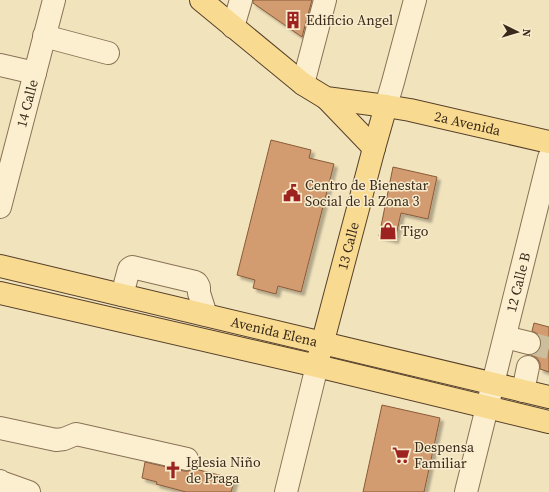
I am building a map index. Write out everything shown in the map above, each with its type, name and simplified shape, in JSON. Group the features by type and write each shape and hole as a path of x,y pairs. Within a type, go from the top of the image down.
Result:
{"main road":[{"path":"201,0 303,84 326,98 374,148"},
{"name":"2a Avenida","path":"326,98 410,110 549,142"},
{"name":"13 Calle","path":"317,366 386,106"},
{"name":"Avenida Elena","path":"0,266 549,397"},
{"name":"Avenida Elena","path":"0,293 317,366 549,422"}],"street":[{"path":"233,27 241,0"},
{"path":"303,84 325,0"},
{"name":"13 Calle","path":"386,106 394,82 415,0"},
{"name":"14 Calle","path":"0,207 9,133 34,73 44,36 48,1"},
{"path":"44,36 108,53"},
{"path":"0,65 34,73"},
{"name":"12 Calle B","path":"466,492 549,158"},
{"path":"122,295 129,269 132,267 180,278 197,283 206,315"},
{"path":"505,337 529,343"},
{"name":"13 Calle","path":"286,492 317,366"},
{"path":"523,390 528,367"},
{"path":"0,428 56,440 64,439 76,434 187,459"},
{"path":"0,480 1,482 29,492"}],"building":[{"name":"Edificio Angel","path":"253,0 312,0 302,37 253,3"},
{"name":"Centro de Bienestar Social de la Zona 3","path":"271,140 311,150 309,158 334,164 301,292 278,286 276,294 253,288 255,280 237,275"},
{"path":"393,167 437,177 428,219 401,213 395,240 379,236"},
{"path":"534,323 549,327 549,372 540,369 540,363 537,358 531,355 538,352 541,346 541,340 538,334 532,331"},
{"name":"Despensa Familiar","path":"382,405 440,418 424,492 363,492"},
{"name":"Iglesia Niño de Praga","path":"145,462 184,471 195,469 235,479 231,492 186,492 156,484 157,482 142,478"}],"tunnel":[{"path":"529,343 549,348"}],"place":[{"name":"Edificio Angel","path":"293,20"},
{"name":"Centro de Bienestar Social de la Zona 3","path":"292,193"},
{"name":"Tigo","path":"388,231"},
{"name":"Despensa Familiar","path":"401,455"},
{"name":"Iglesia Niño de Praga","path":"173,470"}]}
